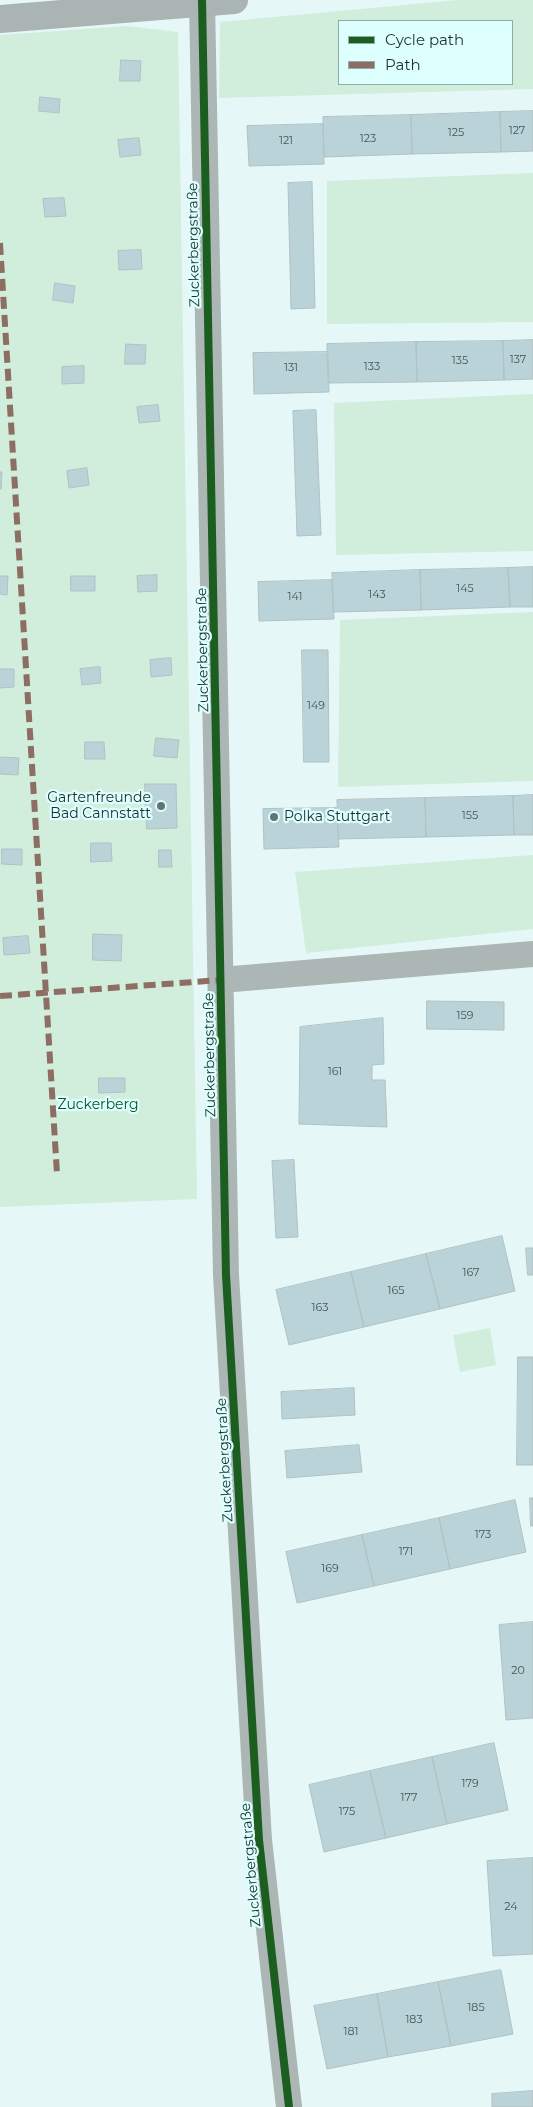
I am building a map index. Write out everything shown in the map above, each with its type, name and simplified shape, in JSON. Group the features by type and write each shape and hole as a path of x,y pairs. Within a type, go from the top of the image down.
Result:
{"street":[{"path":"0,20 234,0"},
{"name":"Zuckerbergstraße","path":"202,2 226,1270 259,1840 289,2107"},
{"name":"Zuckerbergstraße","path":"221,980 533,954"}],"green space":[{"path":"458,0 533,0 533,89 219,98 220,22"},
{"name":"Zuckerberg","path":"127,26 178,32 197,1199 0,1207 0,35"},
{"path":"533,173 533,322 327,324 327,181"},
{"path":"533,394 533,551 336,555 334,403"},
{"path":"533,612 533,781 338,787 340,620"},
{"path":"533,855 533,929 306,953 295,872"},
{"path":"490,1328 496,1365 460,1372 453,1335"}],"building":[{"path":"121,60 141,61 140,81 120,81"},
{"path":"40,97 60,99 59,113 39,111"},
{"path":"533,111 533,151 501,152 500,112"},
{"path":"500,112 501,152 412,154 411,115"},
{"path":"411,115 412,154 324,157 323,117"},
{"path":"323,124 324,164 249,166 247,126"},
{"path":"139,138 141,155 120,157 118,140"},
{"path":"312,182 315,308 291,309 288,183"},
{"path":"64,198 66,216 45,217 43,199"},
{"path":"141,250 142,269 119,270 118,251"},
{"path":"55,283 75,286 73,303 53,300"},
{"path":"533,340 533,379 504,380 503,341"},
{"path":"503,341 504,380 417,382 416,342"},
{"path":"416,342 417,382 328,383 327,344"},
{"path":"126,344 146,345 145,364 125,364"},
{"path":"328,352 329,392 254,394 253,353"},
{"path":"84,366 84,383 62,384 62,367"},
{"path":"158,405 160,421 139,423 137,407"},
{"path":"316,410 321,535 297,536 293,411"},
{"path":"87,468 89,485 69,488 67,471"},
{"path":"0,472 2,472 1,489 0,489"},
{"path":"533,567 533,607 510,607 508,568"},
{"path":"508,568 510,607 421,610 420,570"},
{"path":"420,570 421,610 333,612 332,573"},
{"path":"157,575 157,591 138,592 137,576"},
{"path":"0,576 8,576 7,595 0,594"},
{"path":"71,576 95,576 95,591 71,591"},
{"path":"332,580 334,619 259,621 258,582"},
{"path":"302,650 328,650 329,762 304,762"},
{"path":"171,658 172,675 151,677 150,660"},
{"path":"100,667 101,683 82,685 80,669"},
{"path":"0,669 14,669 14,687 0,688"},
{"path":"156,738 179,740 177,758 154,756"},
{"path":"85,742 104,742 105,759 85,759"},
{"path":"0,757 19,758 18,775 0,774"},
{"name":"Gartenfreunde Bad Cannstatt","path":"145,784 176,784 177,828 147,829"},
{"path":"533,795 533,835 514,835 513,796"},
{"path":"513,796 514,835 426,837 425,798"},
{"path":"425,798 426,837 338,839 337,800"},
{"path":"337,808 339,847 264,849 263,809"},
{"path":"91,843 111,843 112,861 91,862"},
{"path":"2,849 22,849 22,865 2,864"},
{"path":"159,850 171,850 172,867 159,867"},
{"path":"93,934 122,935 121,961 93,960"},
{"path":"28,936 30,953 4,955 3,938"},
{"path":"427,1001 504,1002 504,1030 427,1029"},
{"path":"383,1018 384,1064 372,1065 372,1080 385,1080 387,1127 299,1124 300,1027"},
{"path":"99,1078 125,1078 125,1092 99,1093"},
{"path":"294,1160 298,1237 276,1238 272,1161"},
{"path":"502,1236 515,1291 440,1309 426,1254"},
{"path":"526,1248 533,1248 533,1275 528,1275"},
{"path":"426,1254 440,1309 364,1327 351,1272"},
{"path":"351,1272 364,1327 289,1345 276,1290"},
{"path":"518,1357 533,1357 533,1465 517,1465"},
{"path":"354,1388 355,1415 282,1419 281,1392"},
{"path":"359,1445 362,1472 287,1478 285,1451"},
{"path":"530,1498 533,1498 533,1526 531,1526"},
{"path":"515,1500 526,1552 450,1569 439,1518"},
{"path":"439,1518 450,1569 374,1586 362,1535"},
{"path":"362,1535 374,1586 297,1603 286,1552"},
{"path":"533,1622 533,1718 506,1720 499,1625"},
{"path":"494,1743 508,1810 447,1824 432,1757"},
{"path":"432,1757 447,1824 386,1838 370,1771"},
{"path":"370,1771 386,1838 324,1852 309,1785"},
{"path":"533,1858 533,1954 493,1956 487,1861"},
{"path":"501,1970 513,2034 451,2046 438,1982"},
{"path":"438,1982 451,2046 388,2057 377,1994"},
{"path":"377,1994 388,2057 327,2069 314,2006"},
{"path":"533,2091 533,2107 492,2107 492,2094"}],"marked path":[{"path":"0,243 57,1174"},
{"path":"0,996 221,980"}],"cycle path":[{"path":"202,0 226,1275 259,1840 289,2107"}],"place":[{"name":"Gartenfreunde Bad Cannstatt","path":"161,806"},
{"name":"Polka Stuttgart","path":"274,817"}]}
